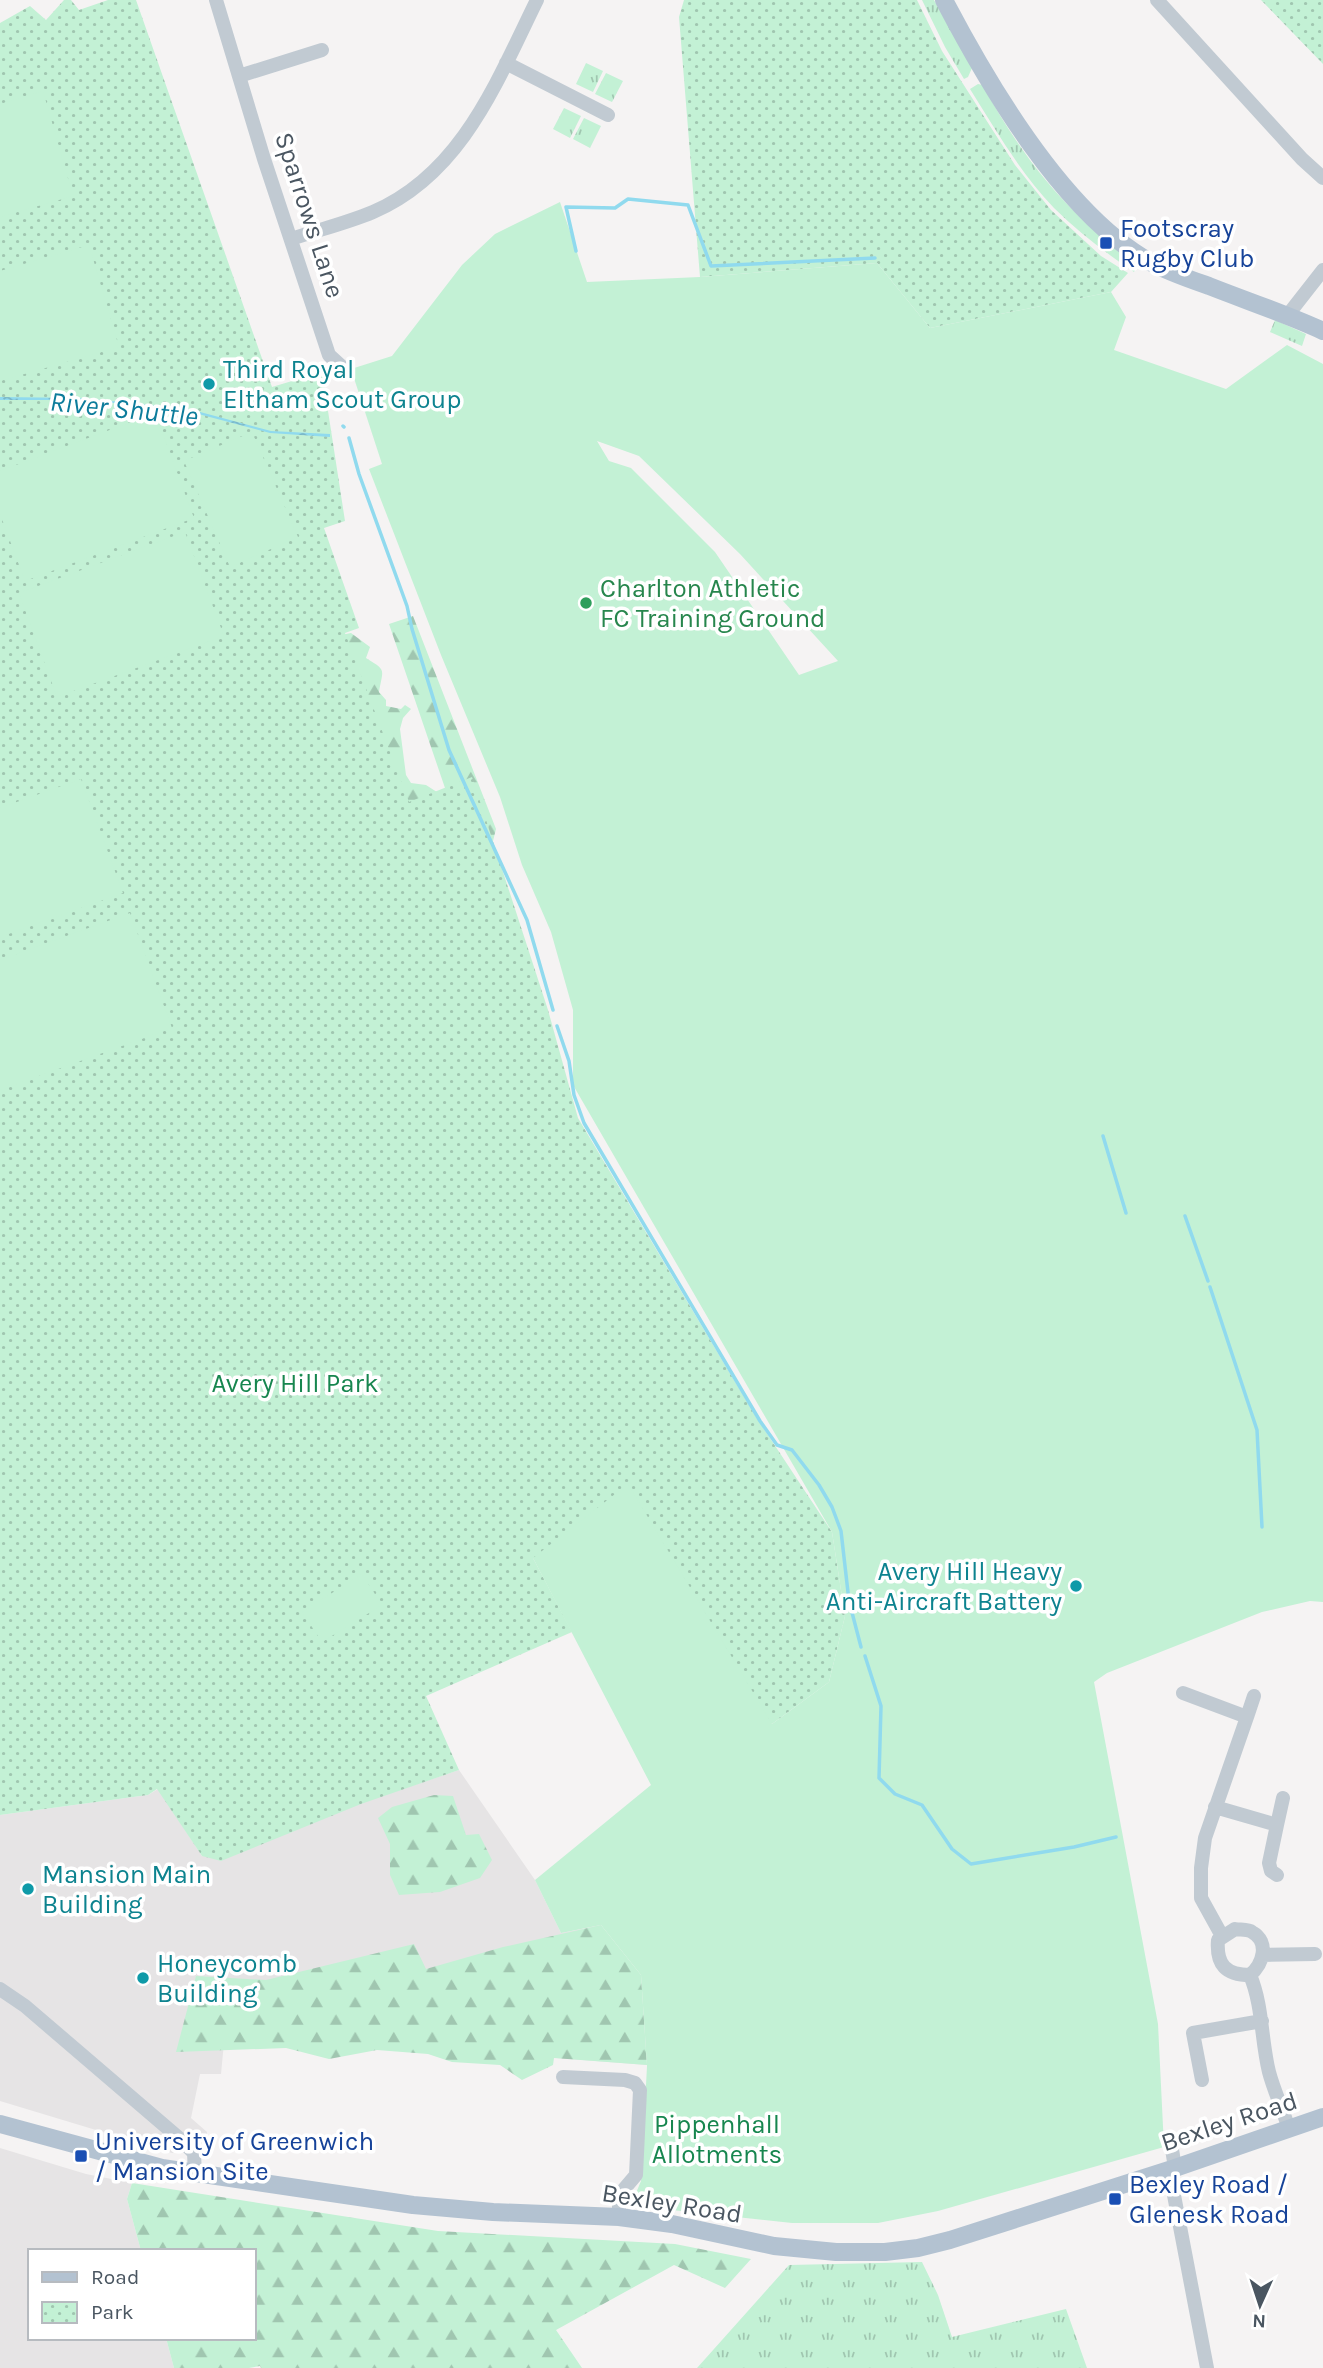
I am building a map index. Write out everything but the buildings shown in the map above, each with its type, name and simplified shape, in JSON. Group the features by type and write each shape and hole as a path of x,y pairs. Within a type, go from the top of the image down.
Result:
{"main road":[{"path":"944,0 1022,131 1054,174 1104,227 1126,246 1164,269 1323,331"},
{"name":"Bexley Road","path":"0,2124 154,2166 413,2206 619,2217 672,2224 775,2246 836,2252 885,2252 950,2240 1323,2117"}],"street":[{"name":"Sparrows Lane","path":"216,0 329,355 341,366"},
{"path":"291,239 374,212 400,197 435,170 460,144 483,109 537,0"},
{"path":"1157,0 1302,159 1323,178"},
{"path":"239,76 322,50"},
{"path":"506,63 608,115"},
{"path":"1287,316 1323,270"},
{"path":"1183,1693 1247,1717"},
{"path":"1222,1936 1201,1898 1205,1838 1254,1696"},
{"path":"1277,1875 1271,1871 1269,1863 1283,1798"},
{"path":"1215,1807 1277,1825"},
{"path":"1235,1929 1252,1931 1262,1942 1264,1955 1258,1968 1250,1975 1233,1974 1222,1965 1217,1951 1218,1940 1222,1936 1235,1929"},
{"path":"1264,1955 1315,1954"},
{"path":"1250,1975 1255,1985 1269,2070 1289,2129"},
{"path":"0,1989 25,2006 183,2141 194,2153 195,2174"},
{"path":"1202,2080 1192,2033 1262,2021"},
{"path":"563,2077 625,2080 635,2083 640,2090 636,2175 619,2195 619,2217"},
{"path":"1171,2143 1172,2168 1207,2368"}],"shaded area":[{"path":"459,1770 535,1880 561,1933 601,1925 647,2065 225,2032 221,2074 200,2074 191,2118 207,2132 207,2136 198,2147 190,2140 181,2151 172,2153 0,2101 0,1815 148,1795 158,1789 202,1856"},
{"path":"0,2148 86,2174 132,2183 127,2199 140,2249 28,2249 28,2340 167,2340 174,2368 0,2368"}],"green space":[{"name":"Avery Hill Park","path":"64,0 71,0 79,10 108,0 136,0 272,387 322,372 345,521 324,528 359,628 345,633 409,802 472,777 548,1010 578,1118 756,1417 832,1532 845,1616 829,1682 772,1724 533,1558 572,1632 426,1696 459,1770 361,1804 221,1861 202,1856 157,1789 148,1795 0,1815 0,23 30,6 46,20"},
{"path":"684,0 917,0 942,51 1015,165 1051,210 1101,256 1128,273 1111,292 930,328 877,263 700,277 679,17"},
{"path":"922,0 934,0 972,68 968,77 964,79"},
{"path":"1261,0 1323,0 1323,64"},
{"path":"586,63 603,71 593,92 576,84"},
{"path":"606,73 623,81 612,102 595,94"},
{"path":"978,84 983,85 1014,137 1051,187 1086,223 1137,265 1134,272 1082,234 1030,181 970,89"},
{"path":"43,91 73,196 0,217 0,104"},
{"path":"564,108 581,116 570,138 553,129"},
{"path":"584,118 601,126 590,148 573,139"},
{"name":"Pippenhall Allotments","path":"560,202 587,282 700,277 877,263 930,328 1111,292 1126,317 1114,350 1226,389 1287,345 1323,364 1323,1602 1310,1601 1262,1612 1107,1673 1094,1682 1158,2024 1164,2147 938,2211 878,2223 792,2223 635,2206 641,2181 647,2066 641,1975 601,1925 561,1933 535,1880 651,1785 533,1558 628,1484 772,1724 829,1682 845,1616 832,1532 573,1085 573,1010 551,932 522,865 500,797 441,655 369,469 382,464 351,369 392,356 462,265 495,234","holes":["597,441 639,456 740,554 838,661 799,675 715,552 631,468 609,461"]},
{"path":"89,245 119,347 0,381 0,271"},
{"path":"1275,320 1306,334 1302,346 1270,332"},
{"path":"155,413 194,518 25,581 0,514 0,471"},
{"path":"252,432 298,537 230,567 184,461"},
{"path":"185,532 224,636 57,697 19,593"},
{"path":"413,616 496,829 493,841 445,788 389,624"},
{"path":"351,633 370,647 366,658 382,671 379,692 386,700 386,706 401,709 405,705 411,709 403,718 400,729 406,775 411,783 426,785 440,794 409,817 341,635"},
{"path":"81,779 123,893 0,937 0,808"},
{"path":"130,913 172,1028 0,1090 0,960"},
{"path":"362,1574 382,1605 322,1642 302,1612"},
{"path":"434,1795 453,1796 466,1835 479,1834 492,1860 480,1878 440,1892 399,1895 390,1875 390,1844 378,1818 392,1807"},
{"path":"601,1925 641,1975 647,2065 554,2058 553,2065 522,2080 500,2065 452,2062 428,2054 377,2050 329,2059 286,2048 176,2052 196,1976 266,1980 414,1944 426,1969 503,1947"},
{"path":"132,2183 438,2231 675,2244 751,2259 725,2288 674,2265 556,2330 582,2368 174,2368 167,2340 256,2340 256,2249 140,2249 127,2199"},
{"path":"922,2262 938,2295 952,2337 1066,2309 1087,2368 697,2368 789,2265"}],"water":[{"name":"River Shuttle","path":"0,397 82,398 189,409 271,431 330,434 330,437 270,433 187,411 85,400 0,400"}],"waterway":[{"name":"River Shuttle","path":"576,251 566,207 615,208 628,199 688,205 711,266 875,258"},
{"path":"349,438 359,474 407,606 449,750 527,920 553,1010"},
{"path":"557,1026 569,1061 574,1095 584,1123 760,1421 777,1445 792,1450 832,1507 841,1531 849,1601 861,1647"},
{"name":"River Shuttle","path":"1103,1136 1126,1213"},
{"name":"River Shuttle","path":"1185,1216 1208,1281"},
{"name":"River Shuttle","path":"1210,1287 1257,1430 1262,1527"},
{"path":"865,1656 881,1706 879,1778 895,1794 922,1805 952,1849 971,1864 1074,1847 1116,1837"}],"place":[{"name":"Footscray Rugby Club","path":"1106,243"},
{"name":"Third Royal Eltham Scout Group","path":"209,384"},
{"name":"Charlton Athletic FC Training Ground","path":"586,603"},
{"name":"Avery Hill Heavy Anti-Aircraft Battery","path":"1076,1586"},
{"name":"Mansion Main Building","path":"28,1889"},
{"name":"Honeycomb Building","path":"143,1978"},
{"name":"University of Greenwich / Mansion Site","path":"81,2156"},
{"name":"Bexley Road / Glenesk Road","path":"1115,2199"}]}
